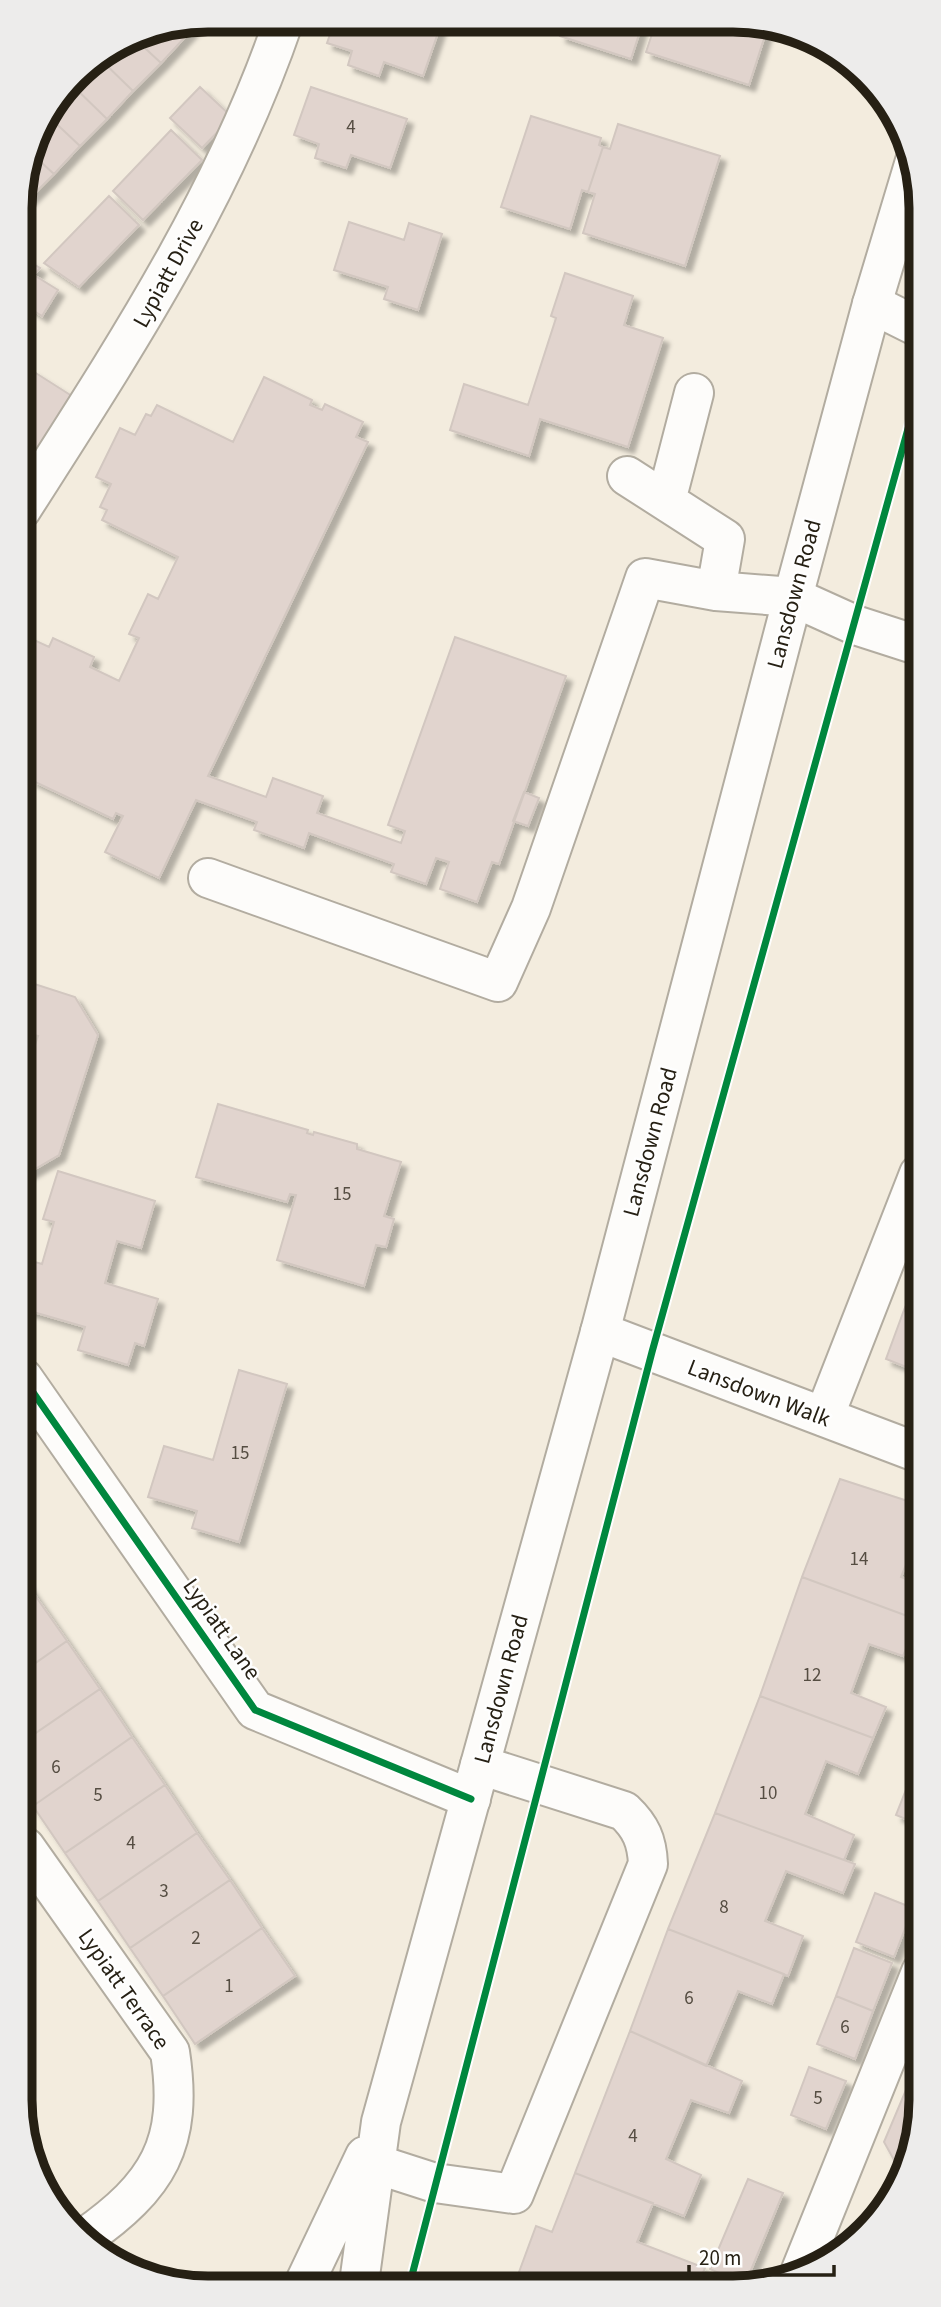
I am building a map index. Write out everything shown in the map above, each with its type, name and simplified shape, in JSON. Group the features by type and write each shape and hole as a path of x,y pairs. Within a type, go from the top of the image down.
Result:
{"main road":[{"name":"Lypiatt Drive","path":"32,493 132,336 181,253 238,137 279,32"},
{"name":"Lansdown Road","path":"360,2276 381,2122 600,1332 793,597 908,185"},
{"path":"873,304 909,322"},
{"path":"666,502 694,393"},
{"path":"627,476 724,539 716,591"},
{"path":"208,878 498,982 531,908 645,578 716,591 793,597 855,625 909,642"},
{"path":"824,1417 909,1200"},
{"name":"Lansdown Walk","path":"600,1332 909,1449"},
{"name":"Lypiatt Lane","path":"32,1391 255,1710 475,1782 624,1811 635,1821 643,1834 648,1864 514,2194 435,2183 376,2164"},
{"name":"Lypiatt Terrace","path":"36,1887 170,2052 175,2085 173,2119 165,2148 152,2175 134,2198 92,2232"},
{"path":"805,2260 909,2002"},
{"name":"Lansdown Road","path":"308,2276 381,2122"}],"building":[{"path":"331,32 438,32 423,76 384,62 379,76 348,65 352,51 327,43"},
{"path":"561,32 640,32 631,59 560,36"},
{"path":"653,32 765,35 749,85 646,52"},
{"path":"185,33 187,35 161,63 141,45"},
{"path":"141,45 161,63 133,91 106,64"},
{"path":"106,64 133,91 107,119 77,89"},
{"path":"200,87 232,117 202,148 170,118"},
{"path":"311,87 407,119 390,168 351,155 346,168 315,158 319,144 294,135"},
{"path":"77,89 107,119 80,146 54,121"},
{"path":"531,116 601,138 599,145 603,147 588,192 582,190 570,229 501,207"},
{"path":"54,121 80,146 54,174 38,159"},
{"path":"618,124 720,156 685,266 583,233 595,194 588,192 603,147 610,149"},
{"path":"171,130 202,160 143,220 113,191"},
{"path":"38,159 54,174 32,196"},
{"path":"109,196 139,225 79,287 44,263"},
{"path":"349,222 404,240 409,223 442,234 418,310 384,299 388,287 334,270"},
{"path":"32,263 40,268 34,275 58,290 42,316 32,310"},
{"path":"565,273 633,296 624,325 663,338 628,447 540,419 529,456 450,430 464,384 528,405 556,318 551,316"},
{"path":"32,371 75,398 32,463"},
{"path":"264,377 312,400 310,405 322,410 325,404 363,422 356,437 368,442 208,776 266,797 273,778 323,796 317,813 401,843 405,831 388,825 455,637 566,676 499,864 492,862 477,902 440,889 449,862 436,858 426,884 391,872 394,864 309,833 304,848 254,830 257,822 196,800 159,878 105,852 123,816 116,813 113,819 32,780 32,639 49,647 53,638 94,657 90,667 119,681 139,638 129,634 148,594 158,599 178,557 102,520 107,510 100,507 111,484 96,477 120,428 135,435 146,414 151,416 157,405 233,442"},
{"path":"524,792 539,798 528,826 513,821"},
{"path":"32,983 75,997 98,1035 59,1155 32,1171 32,1054 38,1036 32,1034"},
{"path":"218,1104 308,1130 307,1133 313,1135 314,1132 357,1144 357,1149 401,1162 384,1216 394,1219 386,1247 376,1245 364,1286 277,1260 296,1195 290,1194 287,1202 196,1177"},
{"path":"58,1171 155,1201 141,1248 117,1241 105,1283 158,1299 144,1346 135,1343 128,1365 78,1350 85,1327 32,1312 32,1261 42,1264 54,1222 43,1219"},
{"path":"909,1298 909,1312 904,1310"},
{"path":"904,1310 909,1312 909,1368 886,1359"},
{"path":"239,1370 287,1384 239,1542 192,1528 197,1511 148,1497 164,1446 213,1460"},
{"path":"840,1479 909,1501 909,1557 901,1577 909,1580 909,1617 802,1577"},
{"path":"802,1577 909,1617 909,1642 903,1656 869,1644 851,1693 886,1707 873,1738 760,1696"},
{"path":"34,1594 67,1641 32,1665"},
{"path":"67,1641 100,1689 32,1736 32,1665"},
{"path":"100,1689 132,1737 33,1806 32,1736"},
{"path":"760,1696 873,1738 858,1774 826,1761 805,1814 854,1835 844,1860 715,1813"},
{"path":"132,1737 165,1785 65,1853 33,1806"},
{"path":"909,1782 909,1820 896,1815"},
{"path":"165,1785 197,1833 98,1901 65,1853"},
{"path":"715,1813 855,1864 843,1893 786,1871 765,1921 803,1936 788,1976 668,1929"},
{"path":"197,1833 230,1880 130,1948 98,1901"},
{"path":"230,1880 262,1928 163,1996 130,1948"},
{"path":"875,1893 909,1906 909,1918 894,1957 856,1942"},
{"path":"262,1928 295,1976 195,2044 163,1996"},
{"path":"668,1929 784,1974 772,2004 738,1991 706,2066 630,2031"},
{"path":"854,1948 892,1963 873,2011 836,1996"},
{"path":"836,1996 873,2011 855,2059 817,2044"},
{"path":"630,2031 742,2081 729,2113 691,2100 666,2159 701,2175 684,2216 575,2173"},
{"path":"809,2067 846,2081 826,2129 791,2115"},
{"path":"909,2083 906,2134 897,2165 884,2142"},
{"path":"575,2173 653,2203 637,2242 705,2268 702,2276 518,2276 536,2226 552,2232"},
{"path":"748,2179 783,2193 749,2275 726,2276 710,2269"}],"cycle path":[{"path":"412,2276 652,1352 909,425"},
{"path":"32,1391 255,1710 471,1799"}]}
